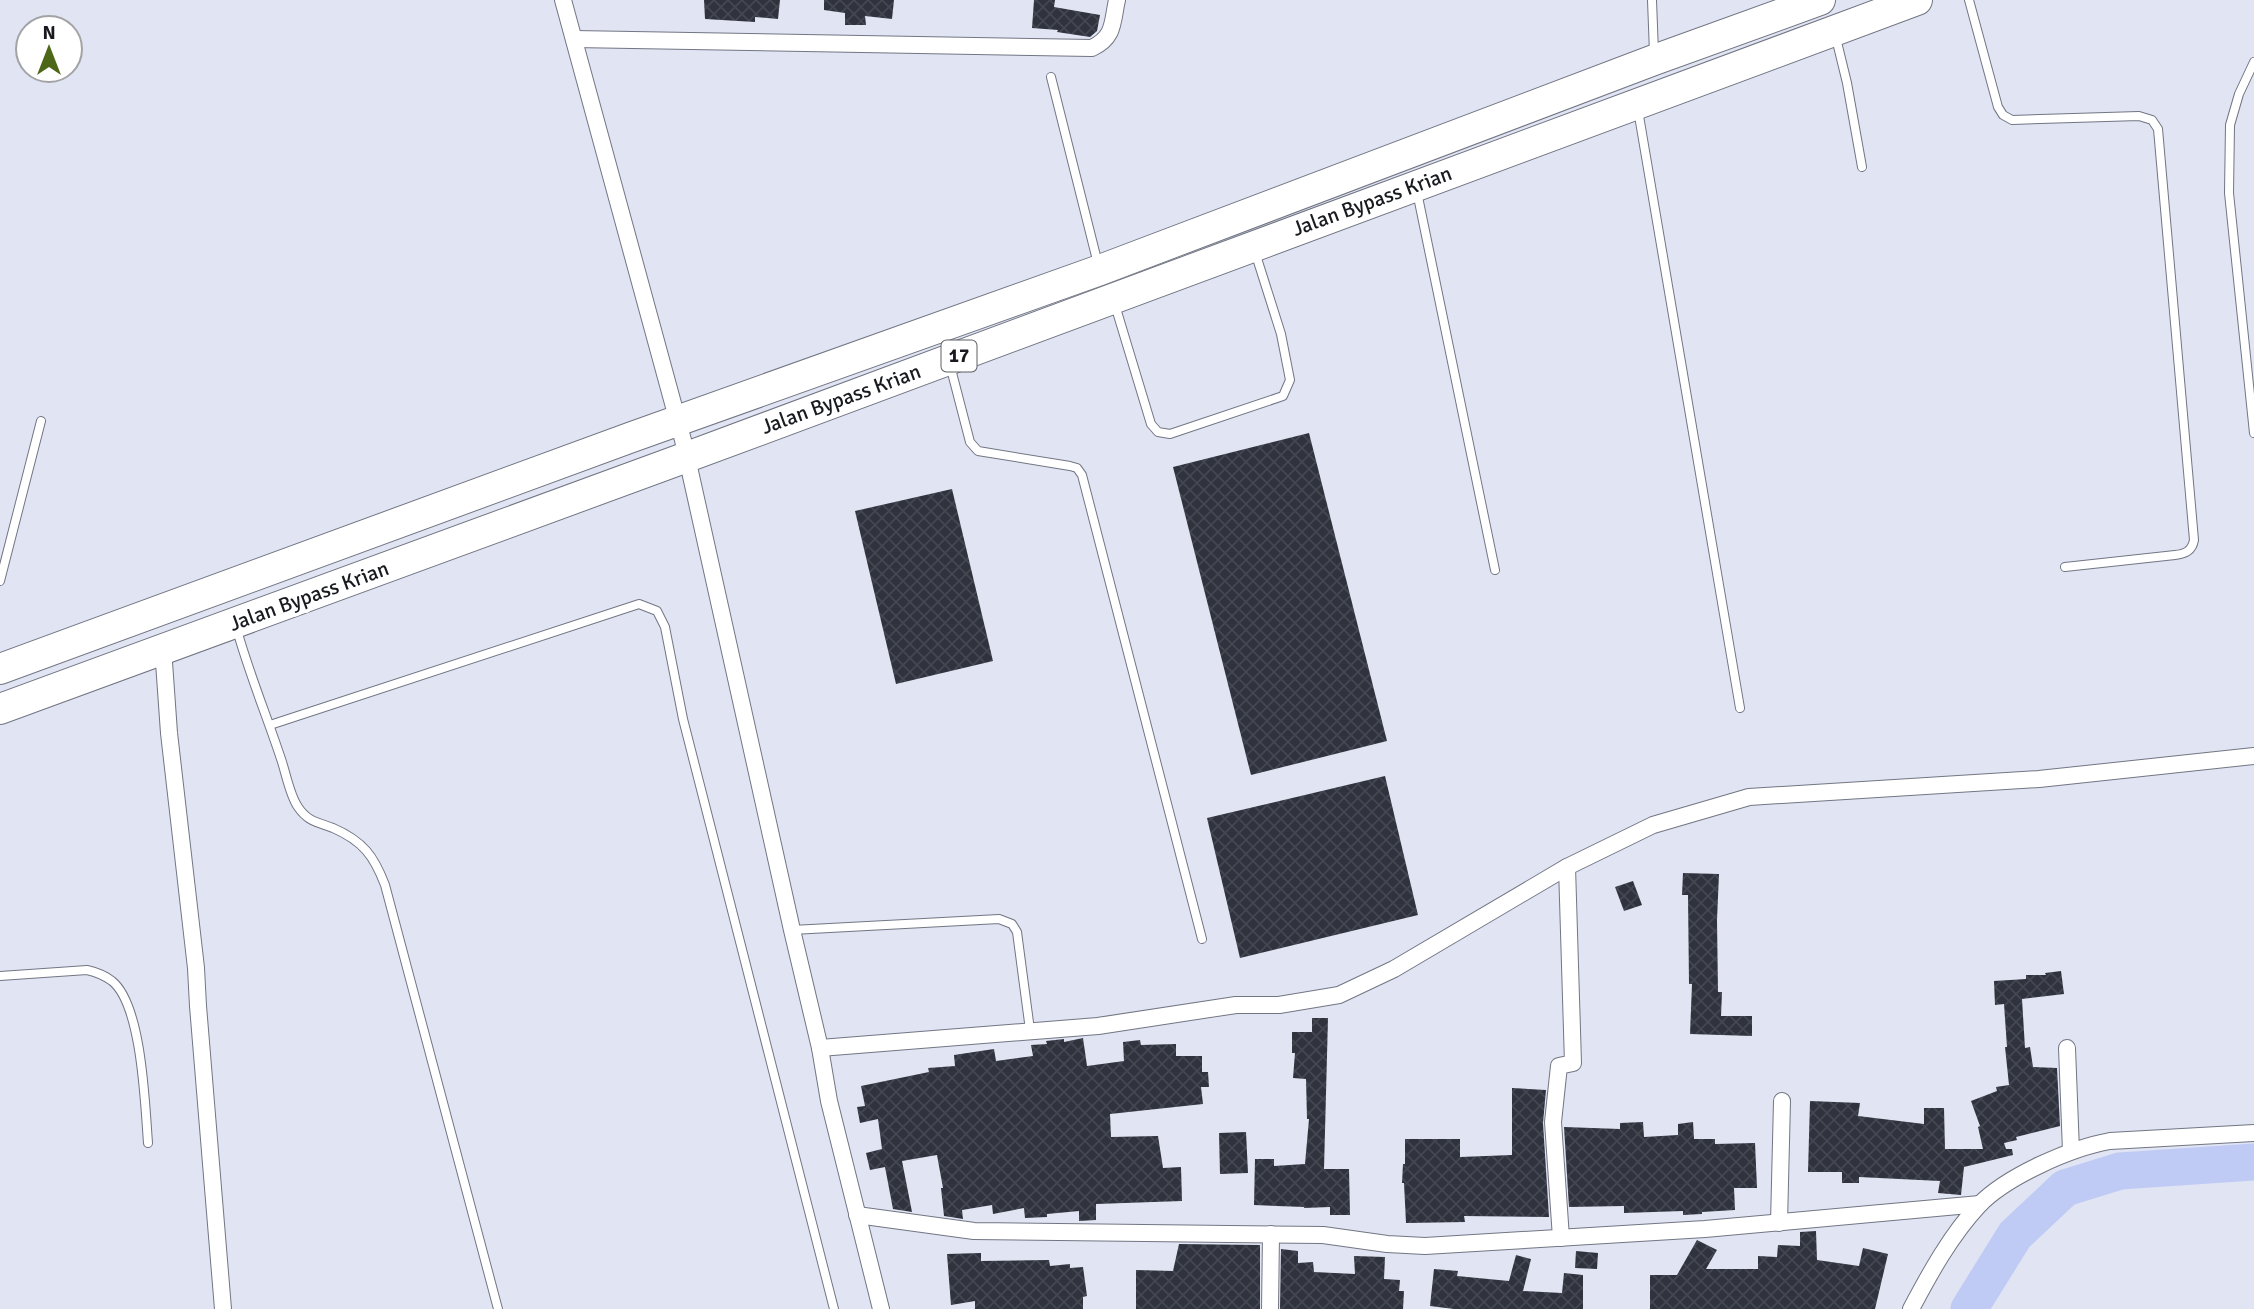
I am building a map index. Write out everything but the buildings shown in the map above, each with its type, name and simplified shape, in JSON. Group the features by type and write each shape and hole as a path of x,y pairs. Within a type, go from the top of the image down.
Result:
{"highway":[{"name":"Jalan Bypass Krian","path":"0,669 1100,270 1654,60 1820,0"},
{"name":"Jalan Bypass Krian","path":"0,709 1917,0"}],"street":[{"path":"563,0 687,457 820,1048 829,1101 881,1309"},
{"path":"574,39 1092,48 1109,36 1117,0"},
{"path":"163,648 169,733 196,968 223,1309"},
{"path":"820,1048 1098,1026 1236,1004 1279,1005 1339,995 1394,969 1567,867 1653,825 1749,797 2039,779 2254,756"},
{"path":"1560,1238 1553,1122 1559,1066 1573,1063 1567,867"},
{"path":"2067,1048 2071,1151"},
{"path":"1779,1223 1782,1101"},
{"path":"1911,1309 1947,1247 1980,1204 2014,1179 2071,1151 2110,1142 2254,1133"},
{"path":"857,1215 974,1231 1271,1234 1424,1246 1705,1229 1980,1204"},
{"path":"1270,1309 1271,1234"}],"lane":[{"path":"1652,0 1654,60"},
{"path":"1969,0 1998,107 2003,115 2012,120 2138,116 2152,120 2158,129 2193,547 2180,554 2065,567"},
{"path":"1834,31 1847,83 1862,167"},
{"path":"2254,62 2239,94 2230,125 2229,193 2254,433"},
{"path":"1051,77 1100,270"},
{"path":"1637,104 1740,708"},
{"path":"1416,185 1495,570"},
{"path":"1114,299 1151,424 1158,432 1170,434 1283,397 1290,380 1281,334 1253,246"},
{"path":"949,360 970,442 978,451 1070,466 1077,468 1082,475 1202,939"},
{"path":"0,581 41,421"},
{"path":"270,725 639,604 657,611 665,627 683,719 834,1309"},
{"path":"235,624 248,671 270,725 296,806 311,821 332,827 354,838 376,861 385,885 498,1309"},
{"path":"792,930 999,919 1006,921 1012,924 1017,932 1030,1030"},
{"path":"0,976 87,970 113,982 131,1011 142,1073 148,1143"}],"waterway":[{"path":"1969,1309 2015,1235 2065,1188 2120,1171 2254,1162"}]}
